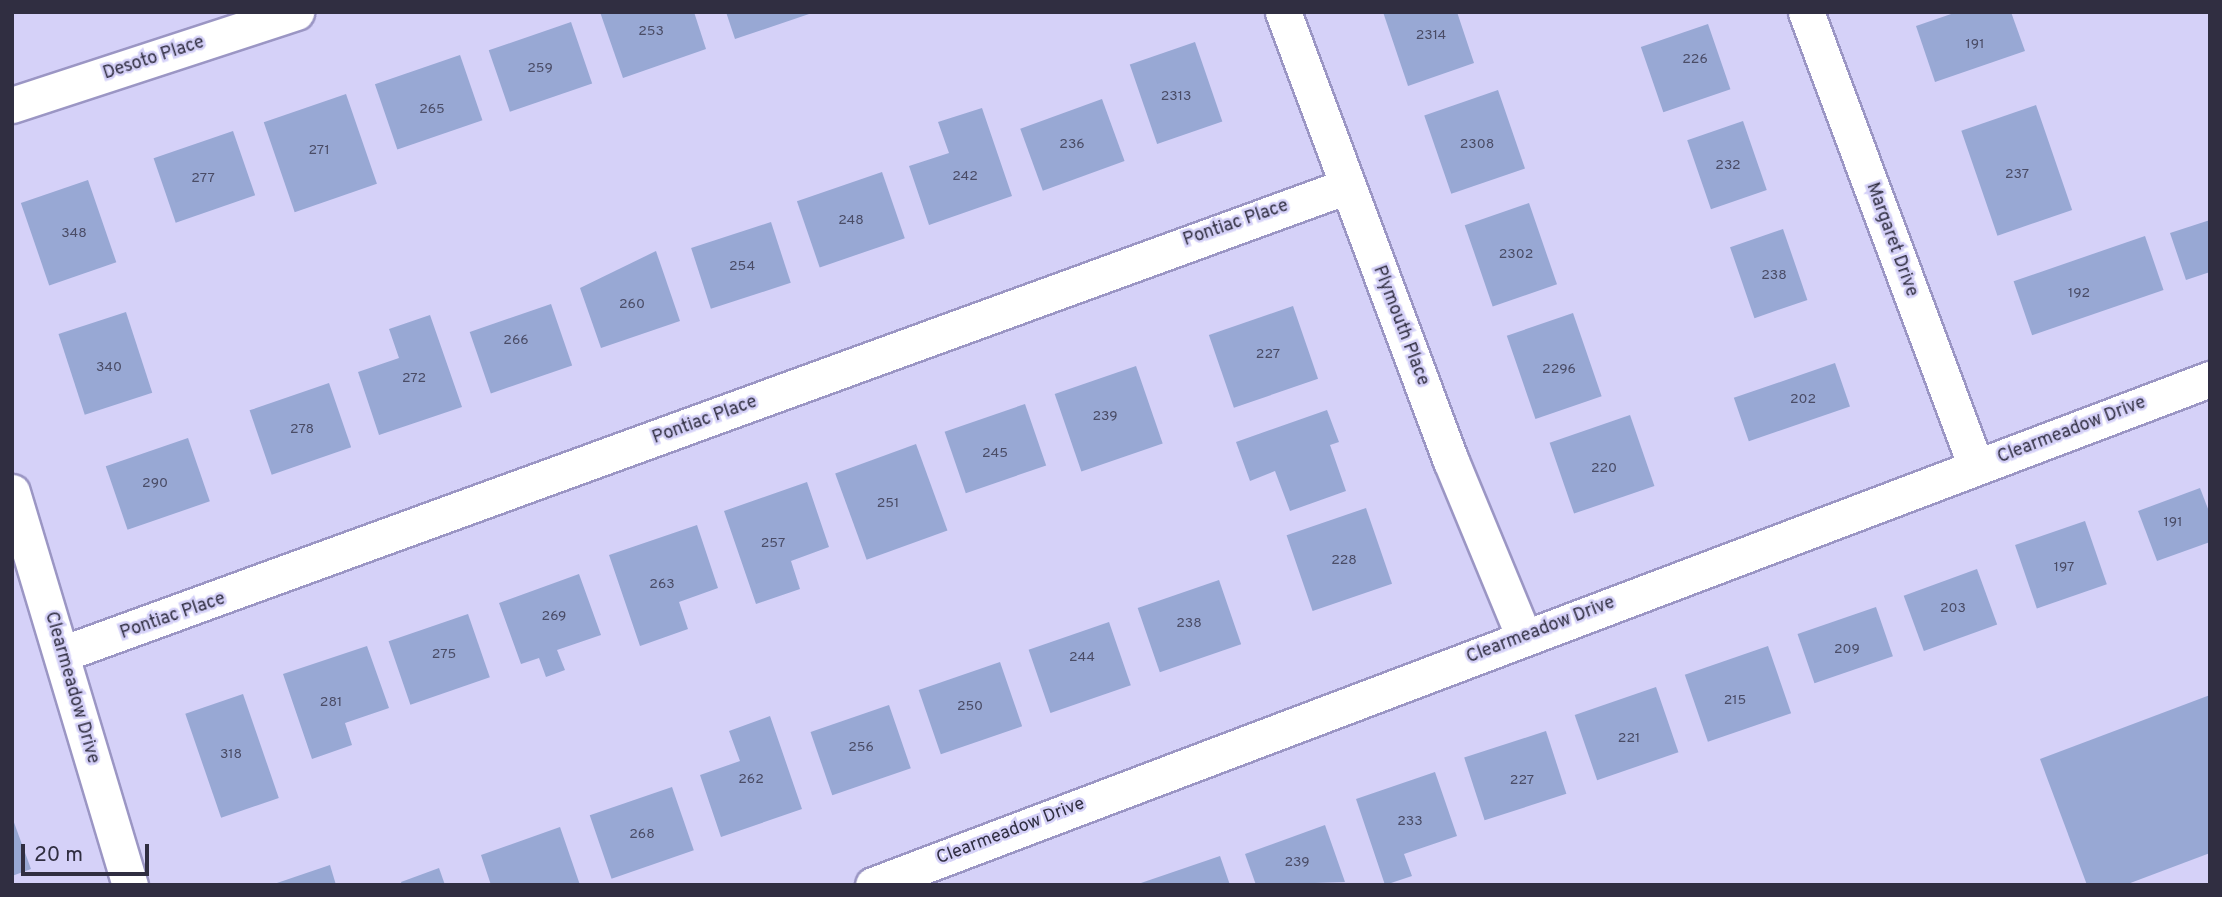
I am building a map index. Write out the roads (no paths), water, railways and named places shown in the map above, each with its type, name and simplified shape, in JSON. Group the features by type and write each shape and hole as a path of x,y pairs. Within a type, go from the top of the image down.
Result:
{"street":[{"name":"Desoto Place","path":"12,105 296,12"},
{"name":"Plymouth Place","path":"1283,12 1347,186 1524,637"},
{"name":"Margaret Drive","path":"1806,12 1976,467"},
{"name":"Pontiac Place","path":"62,654 1347,186"},
{"name":"Clearmeadow Drive","path":"873,885 2210,379"},
{"name":"Clearmeadow Drive","path":"12,492 130,885"}]}
